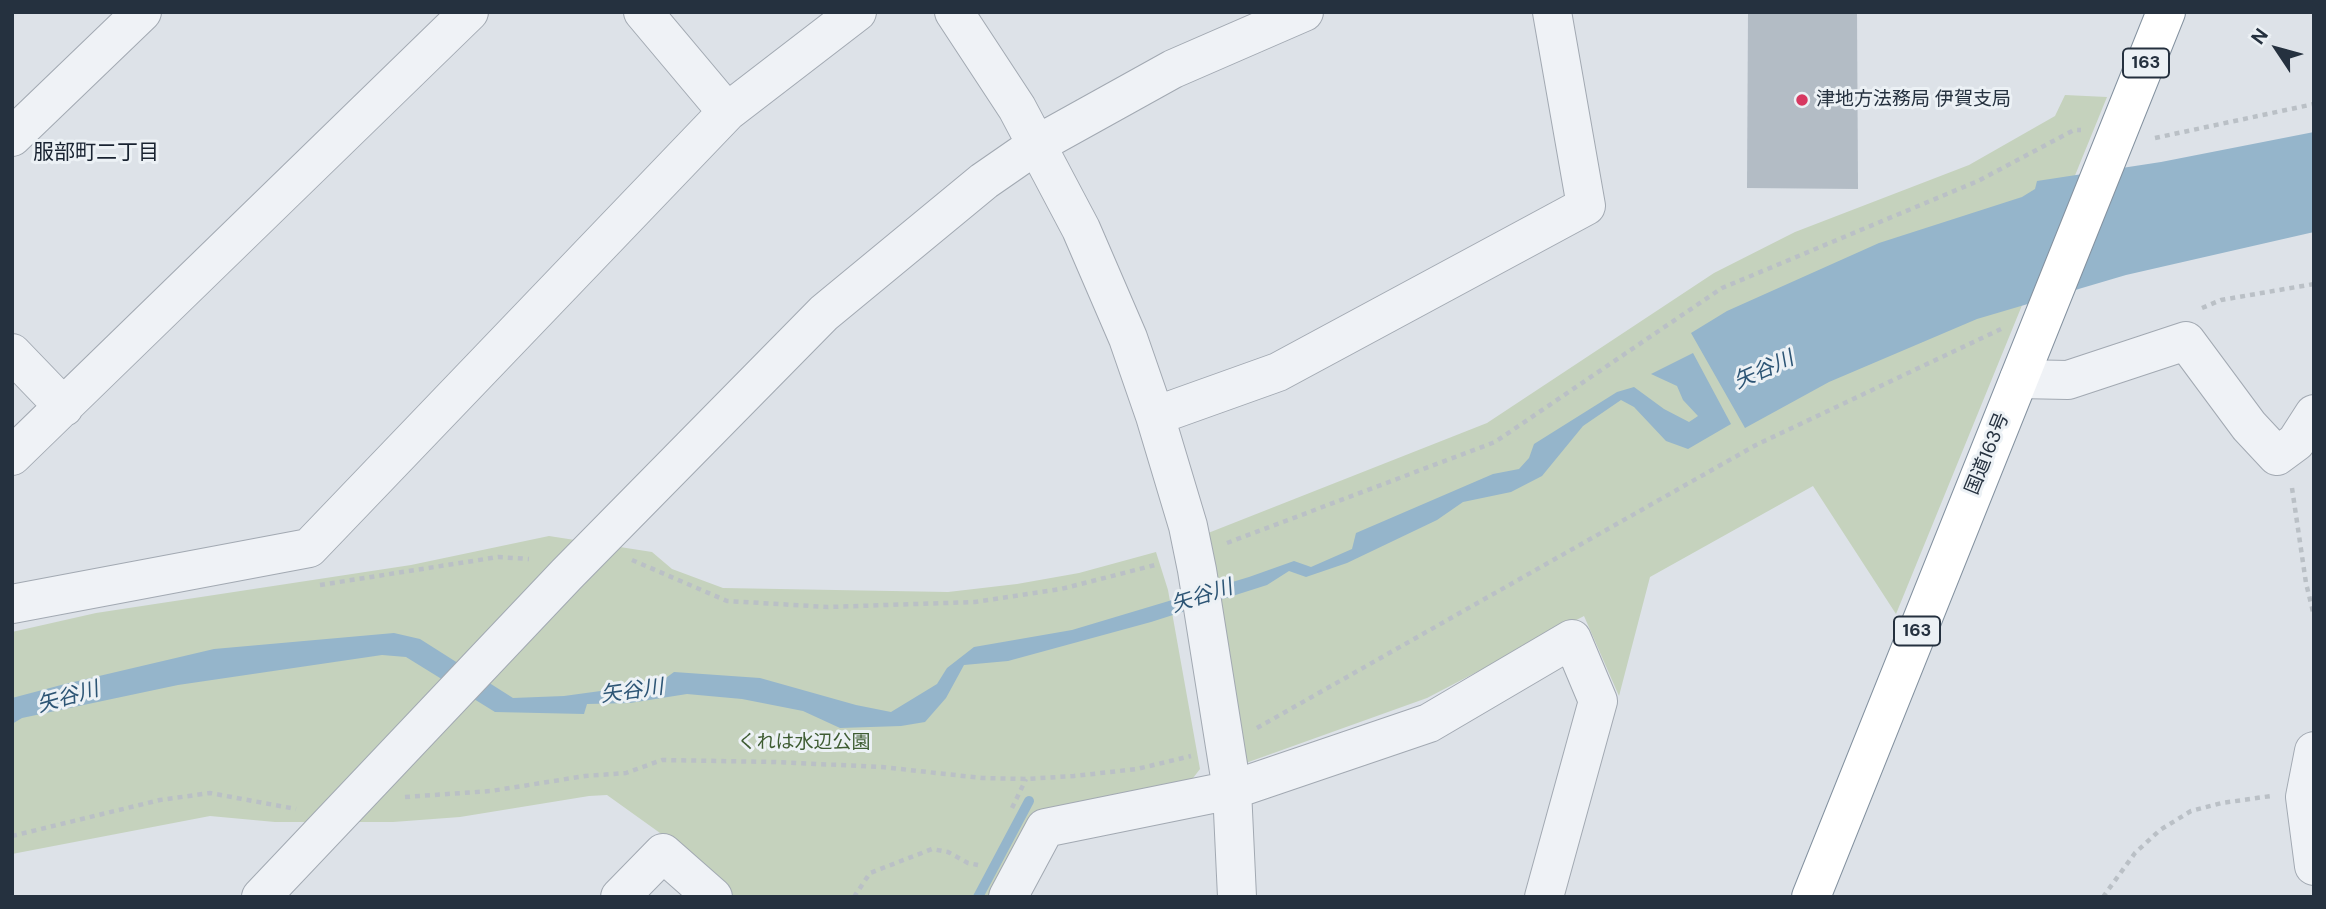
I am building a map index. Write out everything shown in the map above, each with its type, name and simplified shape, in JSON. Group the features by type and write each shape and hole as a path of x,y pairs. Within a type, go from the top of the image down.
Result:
{"highway":[{"name":"国道163号","path":"1811,897 2021,372 2131,127 2166,12"}],"street":[{"path":"12,137 142,12"},
{"path":"12,456 469,12"},
{"path":"643,12 727,112"},
{"path":"12,604 309,548 727,112 857,12"},
{"path":"954,12 1017,108 1081,229 1106,285 1155,416 1188,526 1183,566 1221,768 1237,897"},
{"path":"261,897 383,793 567,575 824,313 984,181 1037,145 1173,69 1304,12"},
{"path":"1155,416 1279,372 1586,206 1552,12"},
{"path":"2021,372 2068,380 2186,341 2249,426 2277,456 2296,442 2314,414"},
{"path":"12,353 64,407"},
{"path":"1008,897 1045,828 1221,768 1429,723 1572,639 1598,701 1544,897"},
{"path":"2314,751 2305,797 2314,866"},
{"path":"620,897 663,853 713,897"}],"path":[{"path":"1227,543 1495,442 1723,288 1978,181 2074,130 2131,127 2314,104"},
{"path":"1256,729 1756,444 1999,329 2039,329"},
{"path":"2277,456 2291,478 2306,583 2314,616"},
{"path":"631,560 727,601 828,607 975,602 1183,566"},
{"path":"383,793 491,791 585,776 626,774 662,760 882,767 982,778 1026,779 1137,769 1221,768"},
{"path":"12,836 160,800 210,793 304,811"},
{"path":"2103,897 2135,853 2160,830 2191,811 2261,796 2305,797"},
{"path":"854,897 870,873 932,849 948,852 968,863 978,865"}],"green space":[{"path":"2065,95 2107,97 1896,614 1813,486 1650,577 1619,696 1584,616 1427,698 1243,764 1198,537 1487,423 1714,273 1795,232 1969,165 2055,116"},
{"name":"くれは水辺公園","path":"549,536 652,552 672,569 723,588 948,592 1079,573 1156,552 1168,590 1200,769 1190,782 1033,812 988,897 733,897 660,833 607,795 460,817 393,822 275,822 210,816 12,854 12,632 96,613 411,565"}],"water":[{"name":"矢谷川","path":"2314,132 2314,232 2126,275 1977,319 1829,382 1745,428 1691,333 1727,311 1879,243 2022,197 2035,189 2037,181 2161,162"},
{"name":"矢谷川","path":"1693,353 1731,424 1688,449 1666,441 1634,407 1621,400 1583,426 1542,476 1511,492 1463,502 1437,520 1347,563 1306,577 1289,571 1267,585 1151,622 1008,661 964,665 946,698 925,722 901,726 840,728 803,711 742,699 687,694 630,703 587,704 584,714 495,712 406,657 382,655 178,685 22,718 12,724 12,698 65,684 214,649 394,633 420,639 513,698 564,696 659,683 674,672 760,678 891,712 937,684 947,668 974,647 1072,630 1294,561 1311,567 1352,549 1356,533 1493,474 1519,469 1529,458 1534,444 1617,392 1634,387 1664,409 1689,422 1698,416 1683,400 1677,386 1651,374"}],"building":[{"name":"津地方法務局 伊賀支局","path":"1748,12 1857,12 1858,189 1747,188"}],"waterway":[{"path":"978,897 1029,801"}],"place":[{"name":"津地方法務局 伊賀支局","path":"1802,100"}],"district":[{"name":"服部町二丁目","path":"96,153"}]}
